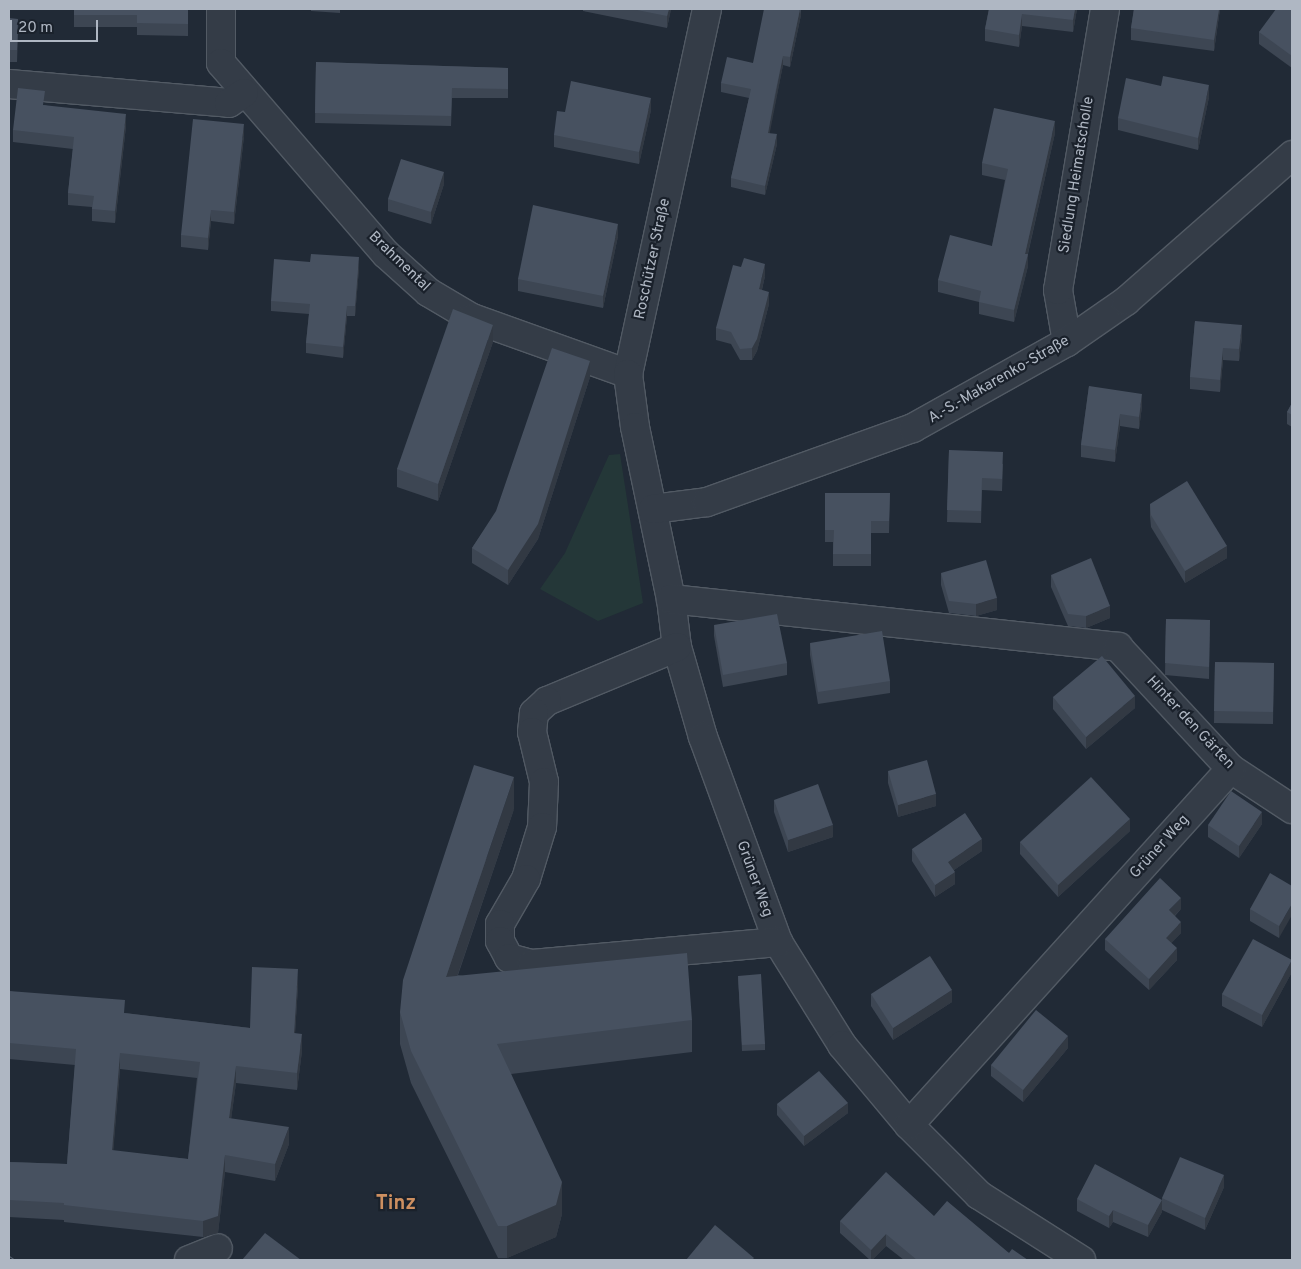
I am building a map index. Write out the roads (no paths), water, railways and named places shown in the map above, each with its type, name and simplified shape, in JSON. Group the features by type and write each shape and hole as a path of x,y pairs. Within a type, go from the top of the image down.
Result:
{"street":[{"name":"Brahmental","path":"221,9 221,63 244,93 386,254 428,292 472,318 628,374"},
{"name":"Roschützer Straße","path":"653,510 635,427 628,374 707,9"},
{"name":"Siedlung Heimatscholle","path":"1067,342 1058,290 1105,9"},
{"path":"9,84 229,103 244,93"},
{"name":"A.-S.-Makarenko-Straße","path":"653,510 707,502 913,428 1067,342 1126,301 1292,155"},
{"name":"Grüner Weg","path":"653,510 677,647 703,736 778,942 842,1045 909,1125 979,1195 1080,1260"},
{"name":"Hinter den Gärten","path":"670,599 1118,646 1231,769 1292,809"},
{"path":"677,647 546,701 534,713 532,732 544,782 542,827 526,879 500,924 500,942 509,958 532,964 778,942"},
{"name":"Grüner Weg","path":"909,1125 1231,769"},
{"path":"189,1260 218,1248"}],"tram line":[{"path":"9,1256 15,1260"}],"district":[{"name":"Tinz","path":"396,1204"}]}
